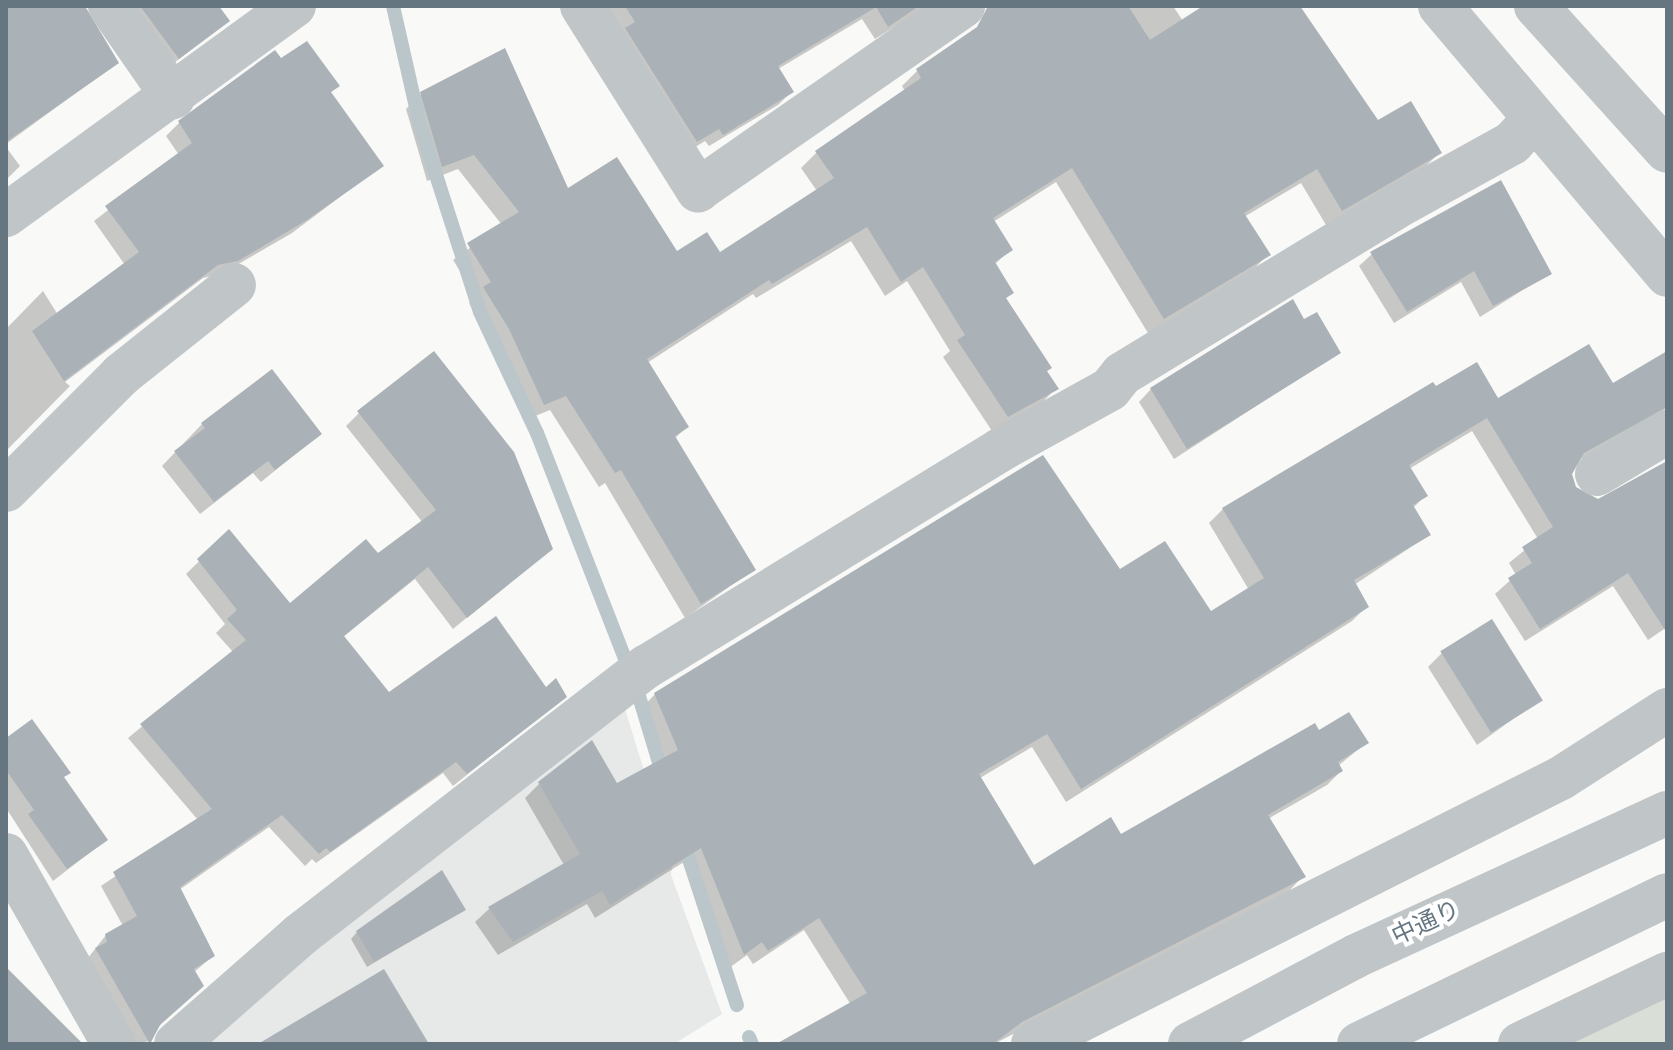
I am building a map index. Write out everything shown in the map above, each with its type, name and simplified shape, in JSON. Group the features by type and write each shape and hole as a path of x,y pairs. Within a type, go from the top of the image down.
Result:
{"street":[{"path":"110,6 173,97"},
{"path":"6,215 173,97 294,6"},
{"path":"582,6 698,190 963,6"},
{"path":"1440,6 1667,275"},
{"path":"1536,6 1667,151"},
{"path":"176,1044 300,935 646,667 1000,450 1110,389 1122,374 1407,201 1512,143 1534,119"},
{"path":"6,490 122,374 234,285"},
{"path":"1597,474 1667,432"},
{"path":"1033,1044 1561,778 1667,710"},
{"name":"中通り","path":"1190,1044 1356,956 1667,813"},
{"path":"6,855 45,932 114,1044"},
{"path":"1359,1044 1667,895"},
{"path":"1520,1044 1667,974"}],"shaded area":[{"path":"623,703 673,863 671,875 722,1014 674,1044 199,1044"},
{"path":"1667,997 1667,1044 1566,1044"}],"building":[{"path":"6,6 85,6 119,63 6,142"},
{"path":"140,6 219,6 230,21 179,59"},
{"path":"625,6 919,6 888,27 876,7 778,66 794,92 723,135 719,129 697,142 625,28 635,22"},
{"path":"988,6 1128,6 1150,40 1203,6 1300,6 1378,120 1411,101 1442,153 1342,211 1317,169 1244,213 1271,255 1164,319 1072,168 993,218 1013,250 995,262 1014,293 1006,298 1052,368 1047,371 1059,389 1008,417 957,340 965,335 923,267 901,282 867,227 772,284 769,280 647,359 689,427 675,436 756,570 701,604 621,470 615,473 566,396 544,405 509,329 483,287 491,282 467,243 519,212 474,155 442,167 420,92 505,48 568,188 617,157 677,251 707,232 720,252 834,178 815,151 921,78 916,69 977,27"},
{"path":"307,41 340,86 331,92 384,166 307,220 238,261 218,265 64,381 32,331 139,252 105,206 192,143 178,121 275,50 281,58"},
{"path":"1501,180 1552,274 1493,306 1474,271 1407,312 1370,252"},
{"path":"1293,299 1304,319 1317,312 1341,353 1187,449 1150,388"},
{"path":"1589,344 1613,383 1667,351 1667,407 1584,453 1572,474 1576,487 1598,499 1667,461 1667,633 1628,573 1540,629 1508,578 1532,563 1522,547 1553,527 1487,418 1409,465 1428,496 1413,505 1431,535 1354,580 1369,607 1081,789 1047,734 979,774 1034,865 1111,817 1121,834 1315,723 1319,730 1349,712 1369,743 1338,762 1343,771 1268,815 1306,877 1022,1022 993,1044 776,1044 867,993 819,918 768,951 762,942 744,955 701,848 610,905 602,891 513,942 488,907 580,854 538,782 592,740 617,783 678,750 654,693 1043,455 1120,569 1165,541 1211,611 1264,578 1222,508 1433,382 1436,386 1477,362 1498,398"},
{"path":"434,351 514,452 553,549 467,618 428,567 344,636 389,692 496,616 546,687 556,678 567,697 467,774 456,762 330,852 326,848 319,854 282,815 180,887 215,956 194,969 204,986 160,1025 150,1044 95,948 107,942 105,934 137,916 113,872 212,809 140,724 246,640 227,619 237,610 197,559 229,529 290,603 366,539 378,553 436,510 357,411"},
{"path":"272,369 322,434 275,470 268,461 214,502 174,451 205,428 201,423"},
{"path":"1492,619 1543,700 1491,733 1440,651"},
{"path":"32,719 71,773 64,777 108,840 67,869 28,814 34,810 6,770 6,738"},
{"path":"442,870 466,910 374,962 356,931"},
{"path":"6,967 83,1044 6,1044"},
{"path":"384,969 429,1044 258,1044"}],"waterway":[{"path":"393,6 420,125 480,312 537,433 627,664"},
{"path":"638,693 663,776"},
{"path":"682,838 737,1005"},
{"path":"749,1037 752,1044"}]}
